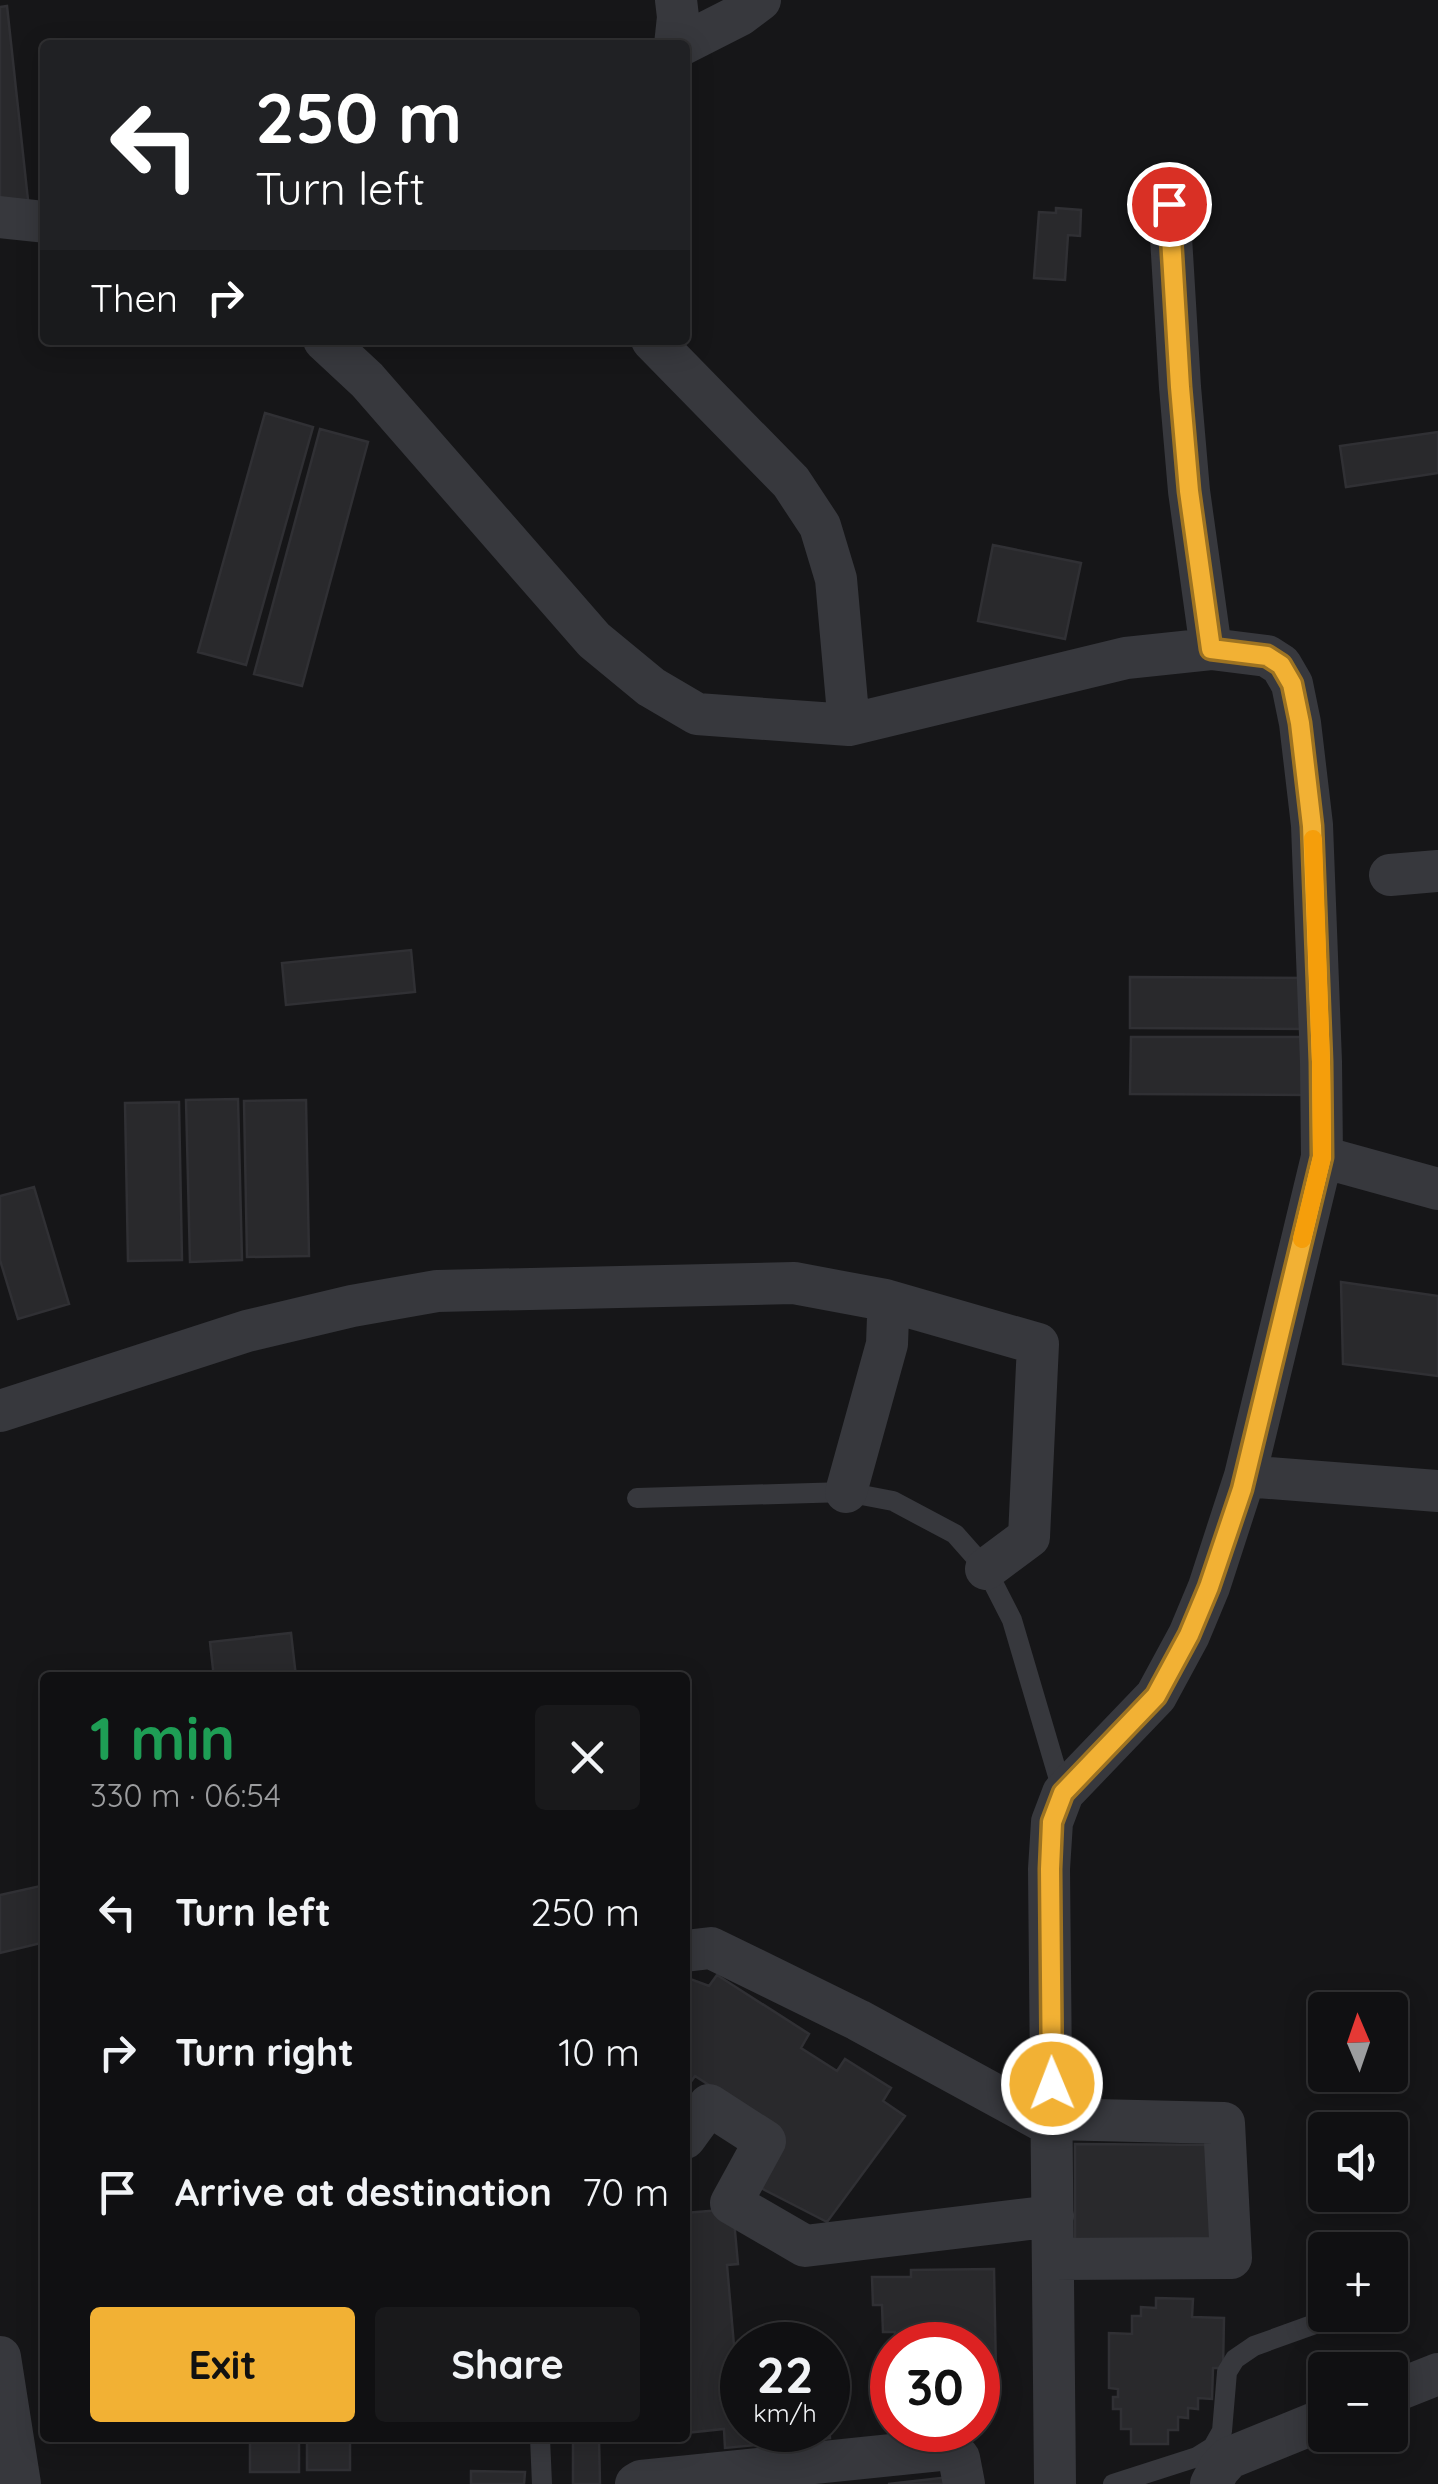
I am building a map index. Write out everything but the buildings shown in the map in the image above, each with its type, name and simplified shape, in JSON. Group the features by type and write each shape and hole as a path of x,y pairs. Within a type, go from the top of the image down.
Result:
{"street":[{"path":"676,0 678,40"},
{"path":"688,40 740,15 760,0"},
{"path":"1169,204 1189,491 1211,649"},
{"path":"0,218 40,222"},
{"path":"329,345 367,380 594,640 651,687 698,714 849,725 1126,658 1211,649 1267,656 1281,665 1292,684 1312,826 1322,1157 1245,1476 1209,1587 1189,1635 1156,1696 1063,1793 1052,1822 1056,2484"},
{"path":"657,345 791,482 820,526 836,580 849,725"},
{"path":"1390,876 1438,871"},
{"path":"1322,1157 1438,1189"},
{"path":"0,1412 247,1331 436,1291 794,1283 885,1300 1038,1344 1029,1537 986,1569"},
{"path":"846,1492 887,1344 885,1300"},
{"path":"1245,1476 1438,1492"},
{"path":"690,1950 712,1948 1052,2123 1224,2123 1232,2258 1053,2259"},
{"path":"690,2131 709,2105 765,2141 730,2203 806,2246 1053,2216"},
{"path":"0,2358 20,2484"},
{"path":"1408,2386 1438,2374"},
{"path":"1211,2484 1229,2458 1308,2426"},
{"path":"636,2484 940,2450 952,2450 959,2458 964,2484"}],"lane":[{"path":"637,1498 846,1492 894,1501 955,1534 986,1569 1012,1620 1063,1793"},
{"path":"1113,2484 1213,2448 1222,2431 1227,2372 1235,2360 1254,2346 1308,2327"},
{"path":"540,2442 542,2484"}],"slow traffic":[{"path":"1302,1239 1322,1157 1313,839"}],"route":[{"path":"1052,2084 1052,1822 1063,1793 1156,1696 1189,1635 1209,1587 1242,1489 1322,1157 1312,826 1300,723 1292,684 1281,665 1267,656 1211,649 1189,491 1169,204"}]}
